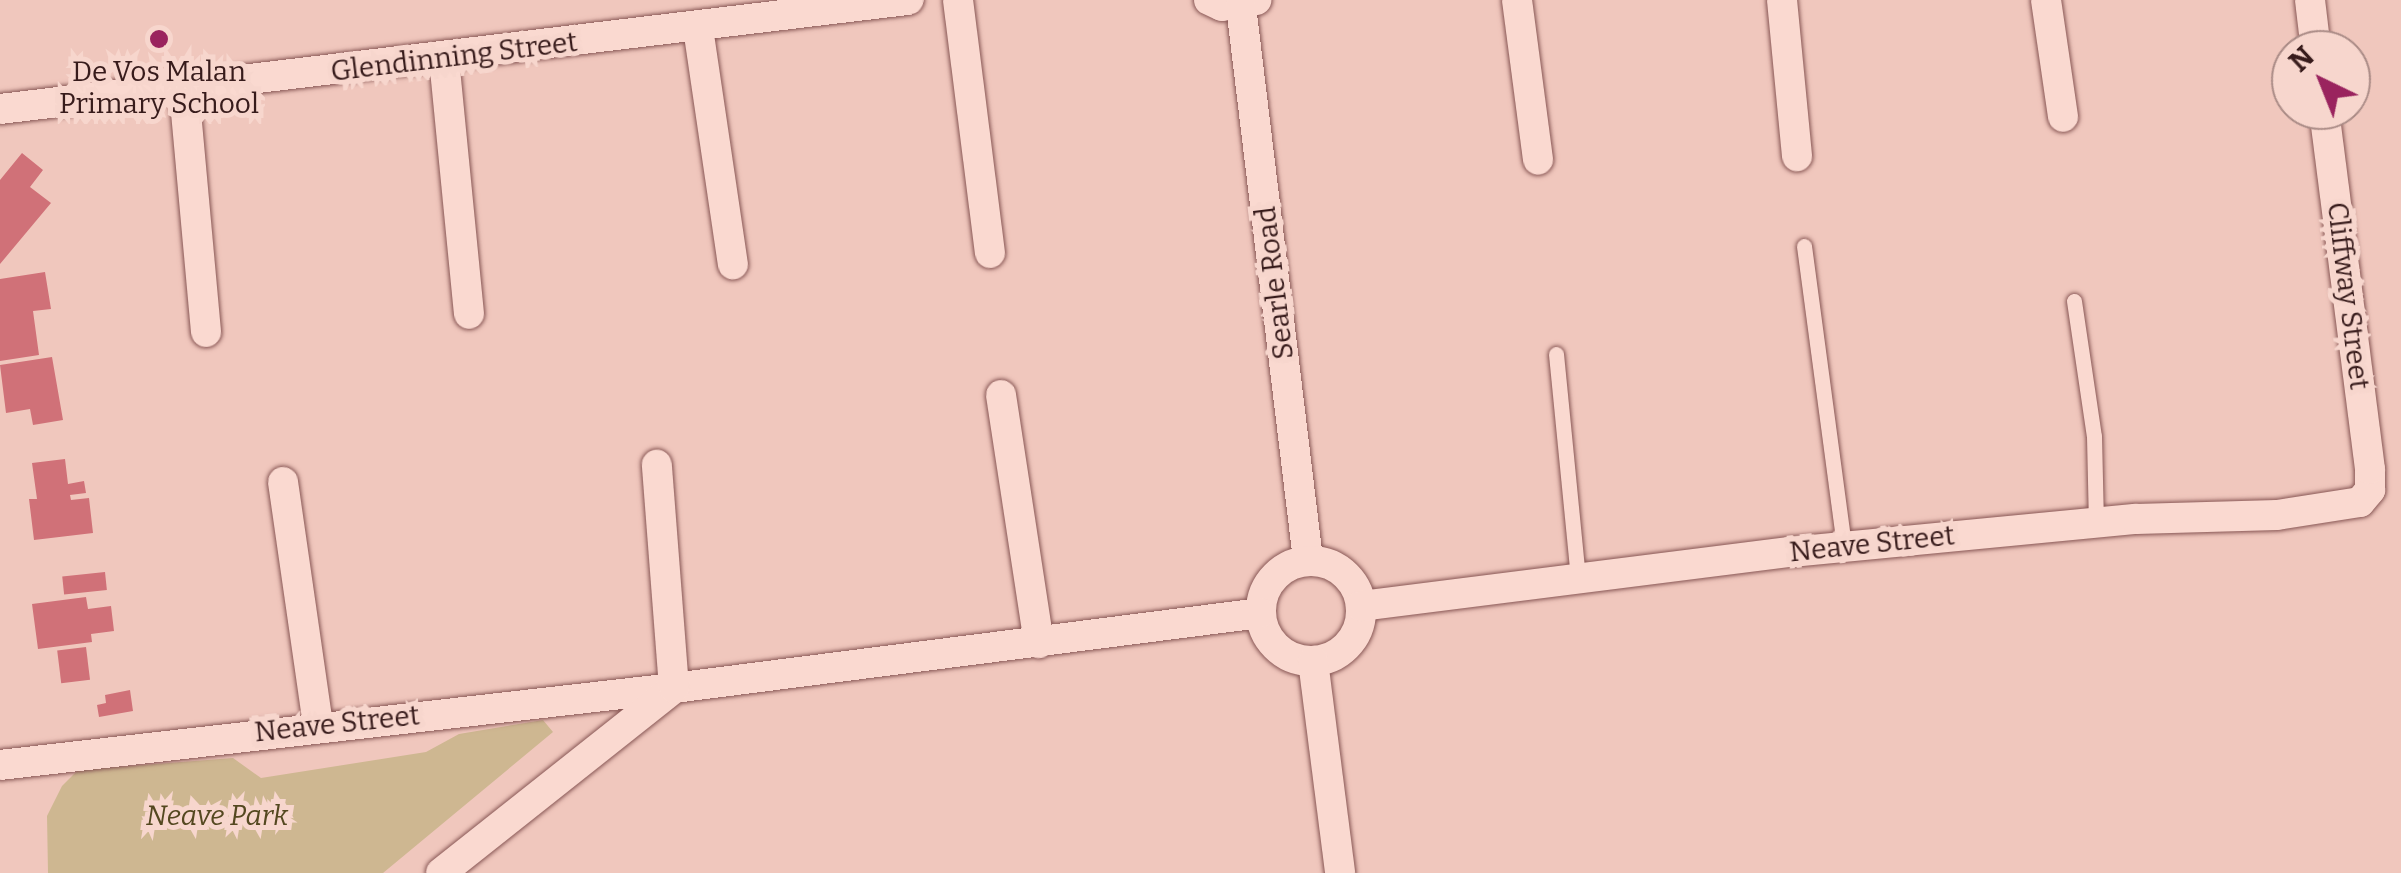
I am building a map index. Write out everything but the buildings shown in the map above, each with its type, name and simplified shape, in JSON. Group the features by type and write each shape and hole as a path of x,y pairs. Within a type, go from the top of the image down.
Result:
{"street":[{"name":"Glendinning Street","path":"0,109 444,59 908,0"},
{"path":"958,0 990,253"},
{"path":"1210,0 1249,3"},
{"path":"1516,0 1538,160"},
{"path":"1782,0 1796,156"},
{"path":"2046,0 2062,118"},
{"path":"2310,0 2314,30"},
{"name":"Searle Road","path":"1249,3 1308,560"},
{"path":"698,28 733,264"},
{"path":"444,59 469,314"},
{"path":"184,90 206,332"},
{"name":"Cliffway Street","path":"2327,130 2371,482"},
{"path":"1001,395 1039,642"},
{"path":"441,873 674,688 658,465"},
{"path":"283,482 318,726"},
{"name":"Neave Street","path":"1361,606 1844,546 2096,523 2277,515 2352,505 2366,496 2371,482"},
{"path":"1308,560 1327,562 1344,572 1356,587 1361,606 1354,637 1343,649 1313,661 1283,653 1271,642 1260,613 1268,583 1293,563 1308,560"},
{"name":"Neave Street","path":"0,765 674,688 1260,613"},
{"path":"1313,661 1340,873"}],"lane":[{"path":"1804,246 1844,546"},
{"path":"2074,301 2094,436 2096,523"},
{"path":"1556,354 1578,578"}],"green space":[{"name":"Neave Park","path":"543,720 553,732 383,873 48,873 47,816 62,786 78,770 233,758 261,778 426,752 459,734"}],"place":[{"name":"De Vos Malan Primary School","path":"159,39"}]}
